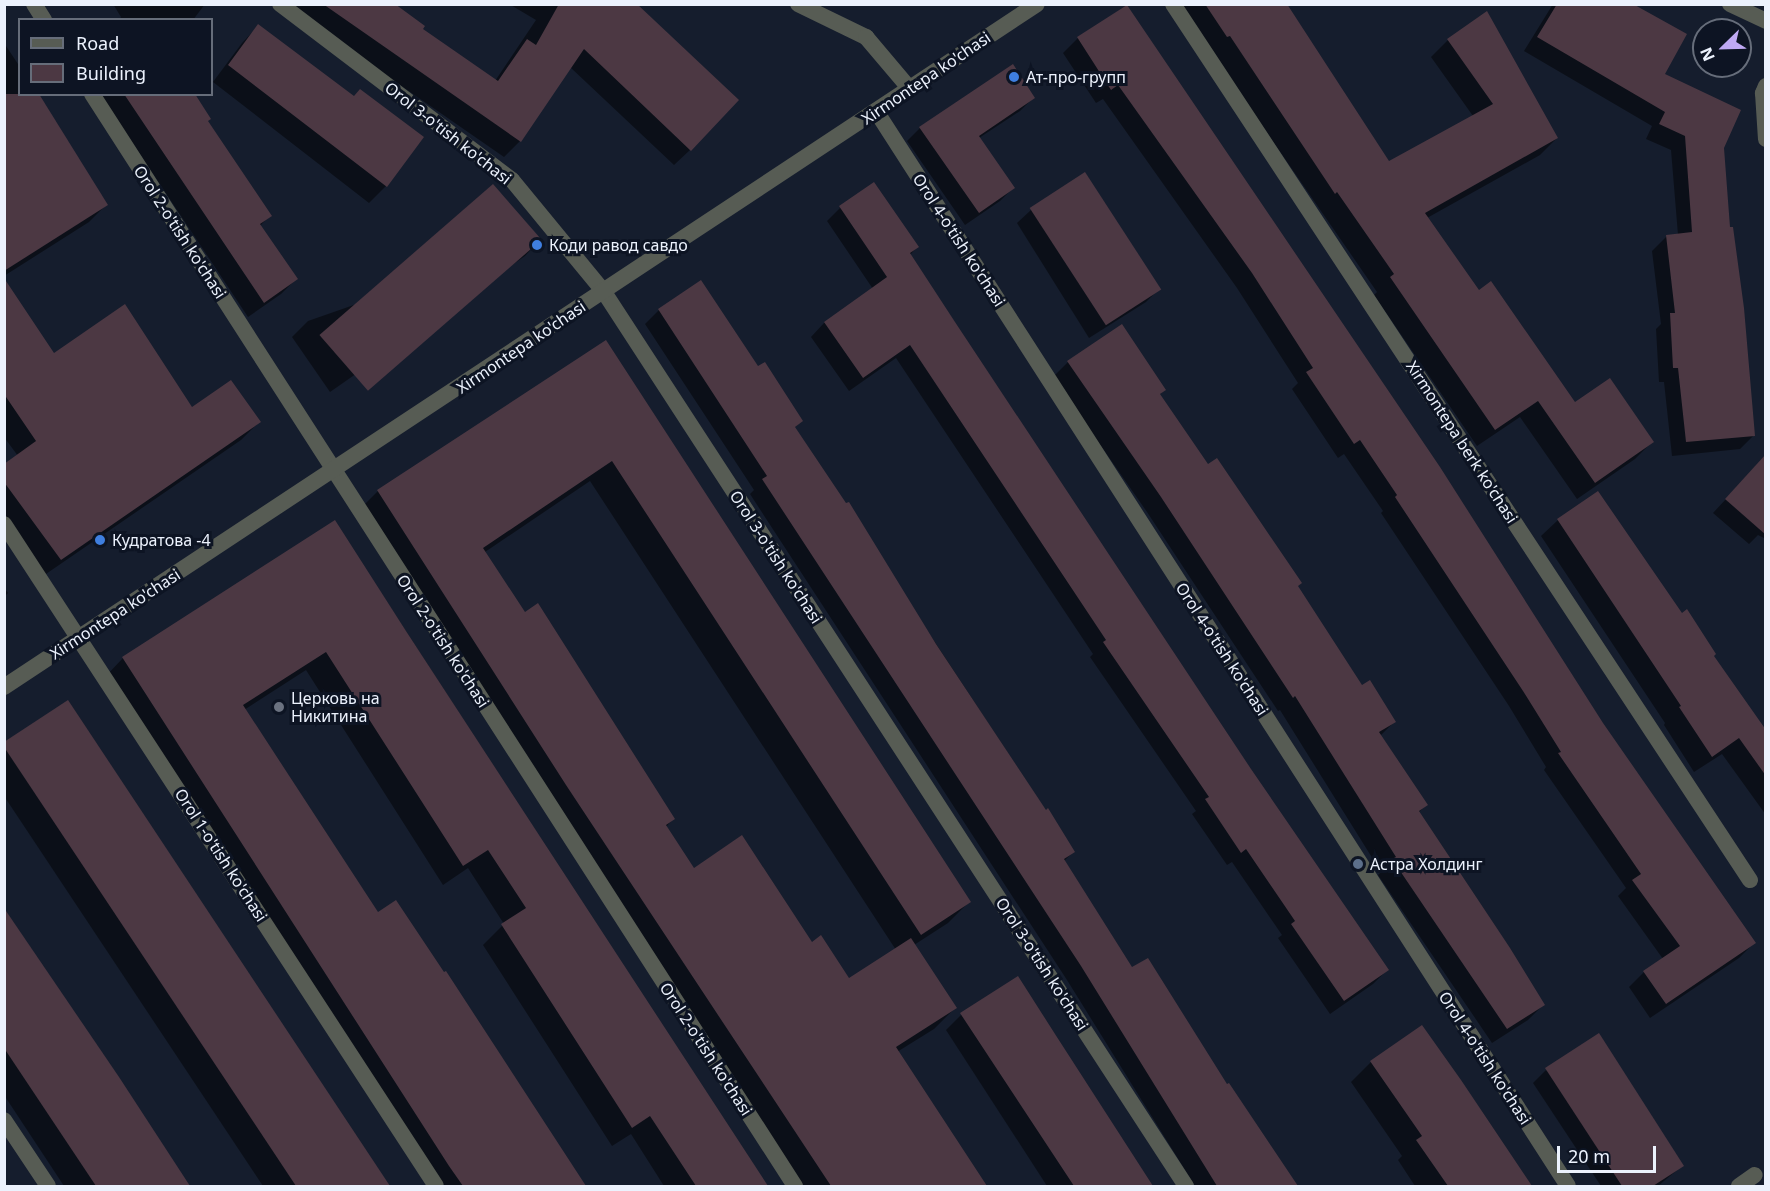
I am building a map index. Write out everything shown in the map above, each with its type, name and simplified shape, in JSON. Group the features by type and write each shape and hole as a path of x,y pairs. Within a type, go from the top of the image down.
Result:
{"street":[{"path":"34,4 43,18"},
{"name":"Orol 3-o'tish ko'chasi","path":"280,4 512,180 604,292 1186,1186"},
{"path":"798,4 866,37 910,89"},
{"name":"Xirmontepa ko'chasi","path":"4,687 334,472 1037,4"},
{"name":"Xirmontepa berk ko'chasi","path":"1173,4 1750,880"},
{"path":"1730,4 1766,21"},
{"path":"1766,87 1763,93 1766,139"},
{"name":"Orol 2-o'tish ko'chasi","path":"93,96 795,1186"},
{"name":"Orol 4-o'tish ko'chasi","path":"876,111 1568,1186"},
{"name":"Orol 1-o'tish ko'chasi","path":"4,524 80,636 436,1186"},
{"path":"4,1120 48,1186"},
{"path":"1739,1186 1755,1175"}],"building":[{"path":"323,4 395,4 425,26 423,29 498,81 527,39 536,45 559,4 637,4 739,100 691,151 584,49 521,142"},
{"path":"1205,4 1287,4 1389,161 1493,104 1447,39 1487,11 1558,138 1425,213 1479,290 1491,281 1575,402 1610,378 1654,442 1595,483 1538,401 1495,430 1390,277 1394,274 1337,192 1335,194 1230,36 1227,37"},
{"path":"1557,4 1633,4 1687,34 1665,74 1741,110 1724,148 1730,227 1733,227 1744,308 1755,436 1686,442 1678,368 1673,368 1670,313 1675,313 1666,235 1692,232 1685,136 1659,124 1665,112 1537,37"},
{"path":"1127,5 1440,467 1603,723 1756,943 1666,1004 1643,971 1680,946 1632,880 1641,874 1558,753 1561,752 1395,497 1397,495 1360,440 1354,444 1306,372 1313,368 1252,273 1118,85 1111,90 1077,37"},
{"path":"258,24 354,96 360,89 424,137 387,187 228,65"},
{"path":"1013,64 1035,98 979,136 1015,188 979,213 919,127"},
{"path":"4,94 40,96 108,205 4,271"},
{"path":"125,96 196,96 211,119 208,121 272,216 260,224 298,279 264,303"},
{"path":"1085,172 1161,289 1106,325 1030,208"},
{"path":"874,182 919,247 910,253 955,322 1251,769 1389,970 1344,1001 1291,924 1295,921 1246,849 1241,853 1205,799 1209,797 1103,642 1106,640 910,345 863,378 824,322 887,277 839,206"},
{"path":"493,184 542,240 368,391 319,335"},
{"path":"4,278 54,353 125,304 192,407 231,380 261,422 61,560 4,482 4,464 36,441 4,394"},
{"path":"701,280 758,366 765,362 803,421 795,427 846,503 849,502 936,644 1046,810 1048,808 1075,852 1064,859 1132,967 1148,958 1227,1084 1229,1083 1298,1186 1217,1186 1081,966 762,479 767,476 658,309"},
{"path":"1122,324 1166,390 1160,394 1208,464 1217,458 1302,583 1298,586 1362,685 1370,680 1396,722 1379,732 1428,805 1419,811 1545,1005 1507,1029 1392,859 1396,857 1295,696 1293,698 1161,497 1067,361"},
{"path":"606,340 971,902 921,935 612,461 483,548 525,612 538,603 675,819 666,825 694,868 742,835 812,942 821,935 849,978 911,938 957,1008 896,1047 987,1186 831,1186 566,785 377,490"},
{"path":"1766,454 1766,535 1725,499"},
{"path":"1598,491 1682,613 1687,609 1716,654 1714,656 1766,730 1766,776 1739,738 1712,757 1679,707 1681,706 1557,519"},
{"path":"335,520 768,1186 696,1186 650,1116 632,1128 501,924 526,908 488,850 463,866 326,652 243,705 378,912 396,900 444,972 446,971 586,1186 463,1186 449,1166 122,657"},
{"path":"68,700 390,1186 296,1186 4,747 4,742"},
{"path":"4,908 190,1186 96,1186 4,1048"},
{"path":"1018,976 1153,1186 1074,1186 960,1013"},
{"path":"1422,1025 1532,1186 1448,1186 1416,1140 1422,1136 1370,1061"},
{"path":"1599,1033 1684,1166 1653,1186 1622,1186 1545,1068"}],"place":[{"name":"Ат-про-групп","path":"1014,77"},
{"name":"Коди равод савдо","path":"537,245"},
{"name":"Кудратова -4","path":"100,540"},
{"name":"Церковь на Никитина","path":"279,707"},
{"name":"Астра Холдинг","path":"1358,864"}]}
